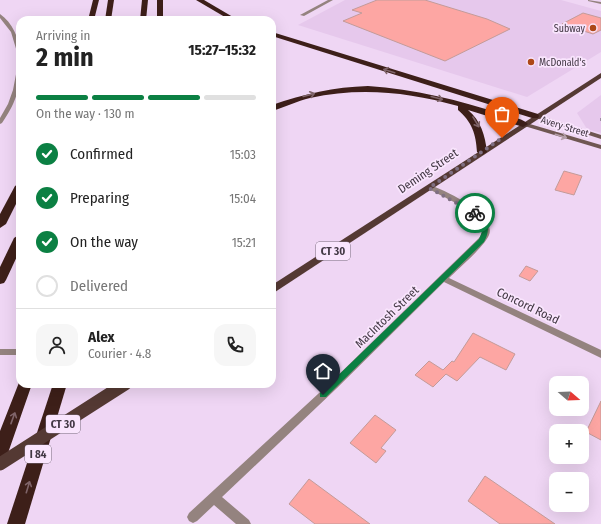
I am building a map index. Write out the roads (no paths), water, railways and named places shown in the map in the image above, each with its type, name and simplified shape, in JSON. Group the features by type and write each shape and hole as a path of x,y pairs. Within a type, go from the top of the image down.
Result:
{"highway":[{"path":"92,16 96,0"},
{"path":"109,16 111,0"},
{"path":"143,16 145,0"},
{"path":"160,0 160,16"},
{"path":"199,0 228,16"},
{"path":"276,35 535,116"},
{"path":"276,107 315,93 363,87 400,90 454,103 523,124"},
{"path":"454,103 468,113 477,122 482,152"},
{"path":"0,224 16,194"},
{"path":"0,280 16,246"},
{"path":"0,453 24,388"},
{"name":"I 84","path":"16,524 59,388"}],"main road":[{"name":"Deming Street","path":"276,287 429,188 535,116 601,75"},
{"name":"Avery Street","path":"535,116 601,137"},
{"name":"Avery Street","path":"523,124 601,147"},
{"name":"CT 30","path":"0,464 119,388"}],"street":[{"path":"302,15 331,0"},
{"path":"590,0 601,3"},
{"path":"0,15 13,32 16,41"},
{"path":"0,122 6,114 16,89"},
{"name":"MacIntosh Street","path":"194,517 444,279 482,240 486,231 486,226 475,213 429,188"},
{"name":"Concord Road","path":"444,279 601,354"},
{"path":"214,498 245,524"}],"lane":[{"path":"0,352 16,352"}],"place":[{"name":"Subway","path":"593,28"},
{"name":"McDonald's","path":"531,62"}]}
